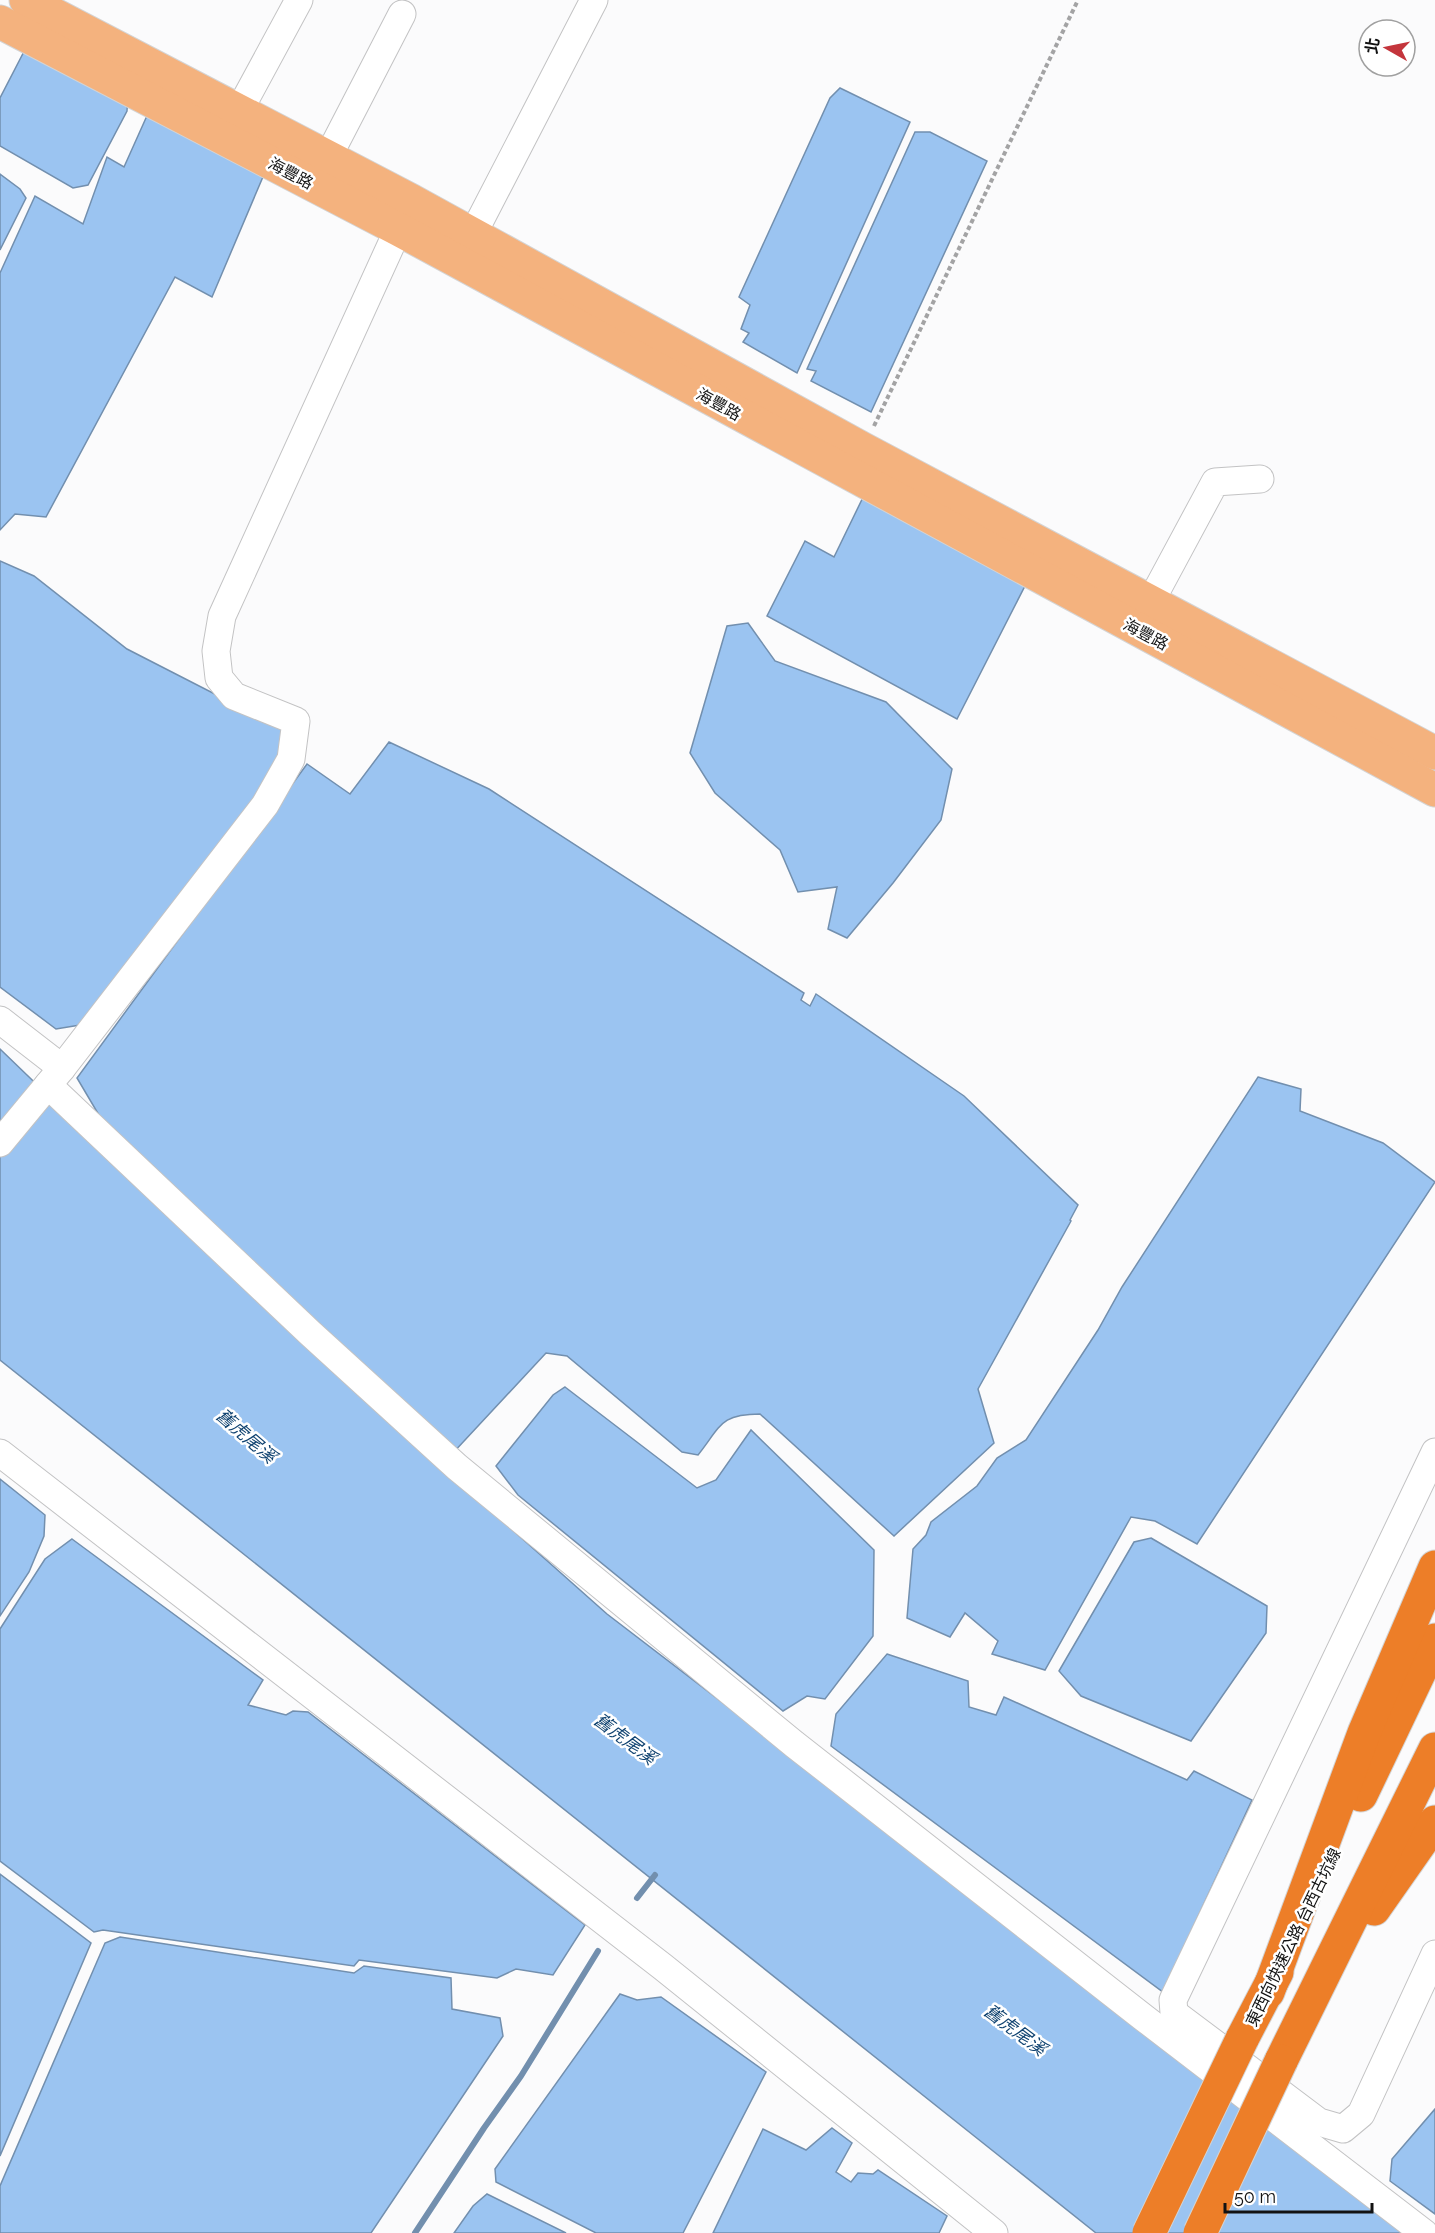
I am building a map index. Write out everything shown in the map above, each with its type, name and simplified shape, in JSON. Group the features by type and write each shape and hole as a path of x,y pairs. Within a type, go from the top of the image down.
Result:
{"highway":[{"path":"1268,1992 1364,1733 1435,1567"},
{"name":"東西向快速公路 台西古坑線","path":"1149,2233 1242,2039 1268,1992 1435,1640"},
{"path":"1200,2233 1281,2061 1435,1749"},
{"path":"1313,1996 1435,1822"}],"main road":[{"name":"海豐路","path":"26,0 66,9 239,111 328,157 405,215 473,234 864,448 1435,753"},
{"name":"海豐路","path":"0,22 405,215 1435,790"}],"street":[{"path":"239,111 299,0"},
{"path":"473,234 594,0"},
{"path":"328,157 402,14"},
{"path":"0,1143 55,1077 265,805 291,759 296,721 234,696 219,678 216,651 222,615 405,215"},
{"path":"1151,601 1215,482 1260,479"},
{"path":"0,1020 310,1333 457,1467 794,1744 1144,2018 1424,2233"},
{"path":"1435,1452 1173,2000 1173,2013 1319,2122 1343,2129 1361,2114 1435,1954"},
{"path":"0,1453 663,1967 994,2233"}],"path":[{"path":"864,448 1078,0"}],"water":[{"path":"31,38 128,92 127,111 88,185 73,188 0,146 0,98"},
{"path":"840,88 910,122 797,373 743,342 749,333 741,329 750,305 739,297 830,98"},
{"path":"150,109 265,172 212,297 175,277 46,517 15,514 0,530 0,273 35,196 83,224 107,157 124,167"},
{"path":"915,132 930,132 987,161 871,412 811,381 816,371 807,369"},
{"path":"0,174 20,189 26,198 0,250"},
{"path":"869,485 1028,580 957,719 767,616 805,541 834,557"},
{"path":"0,561 34,576 127,649 285,730 284,755 235,831 80,1025 56,1029 0,987"},
{"path":"748,623 775,661 886,702 952,769 941,820 847,938 828,929 837,887 798,892 780,850 715,793 690,753 727,626"},
{"path":"389,742 489,789 804,993 801,1000 810,1006 816,994 964,1096 1078,1205 978,1389 994,1443 894,1536 760,1414 729,1419 717,1429 698,1455 682,1452 567,1356 546,1353 452,1454 103,1122 77,1078 307,764 350,794"},
{"name":"舊虎尾溪","path":"0,1049 336,1373 607,1614 979,1899 1405,2233 1096,2233 0,1360"},
{"path":"1258,1077 1301,1089 1300,1111 1383,1143 1435,1182 1197,1544 1155,1521 1131,1517 1045,1670 992,1654 998,1641 965,1613 950,1637 907,1618 913,1549 926,1535 931,1522 977,1486 997,1458 1026,1440"},
{"path":"565,1387 697,1488 716,1480 751,1430 874,1550 873,1636 825,1699 807,1696 783,1711 518,1495 496,1466 553,1395"},
{"path":"0,1479 45,1515 44,1536 29,1572 0,1616"},
{"path":"1151,1538 1267,1606 1266,1633 1191,1741 1081,1696 1059,1671 1134,1542"},
{"path":"72,1539 263,1680 248,1705 286,1715 293,1711 308,1712 585,1925 553,1975 516,1969 497,1978 359,1960 354,1966 103,1930 94,1932 0,1861 0,1629 45,1559"},
{"path":"887,1654 968,1681 969,1707 996,1715 1004,1697 1187,1780 1194,1771 1252,1800 1163,1992 831,1746 836,1714"},
{"path":"0,1874 91,1943 0,2156"},
{"path":"120,1937 354,1973 364,1966 451,1978 452,2009 500,2018 503,2036 371,2233 0,2233 0,2186 105,1943"},
{"path":"620,1994 637,2000 661,1997 766,2072 683,2233 596,2233 496,2182 495,2169"},
{"path":"1435,2109 1435,2214 1390,2181 1392,2159"},
{"path":"832,2128 852,2143 836,2172 851,2182 858,2173 873,2174 878,2170 947,2216 939,2233 713,2233 763,2129 806,2150"},
{"path":"487,2194 566,2233 454,2233 473,2206"}],"waterway":[{"path":"637,1898 655,1875"},
{"path":"415,2233 521,2076 598,1951"}]}
